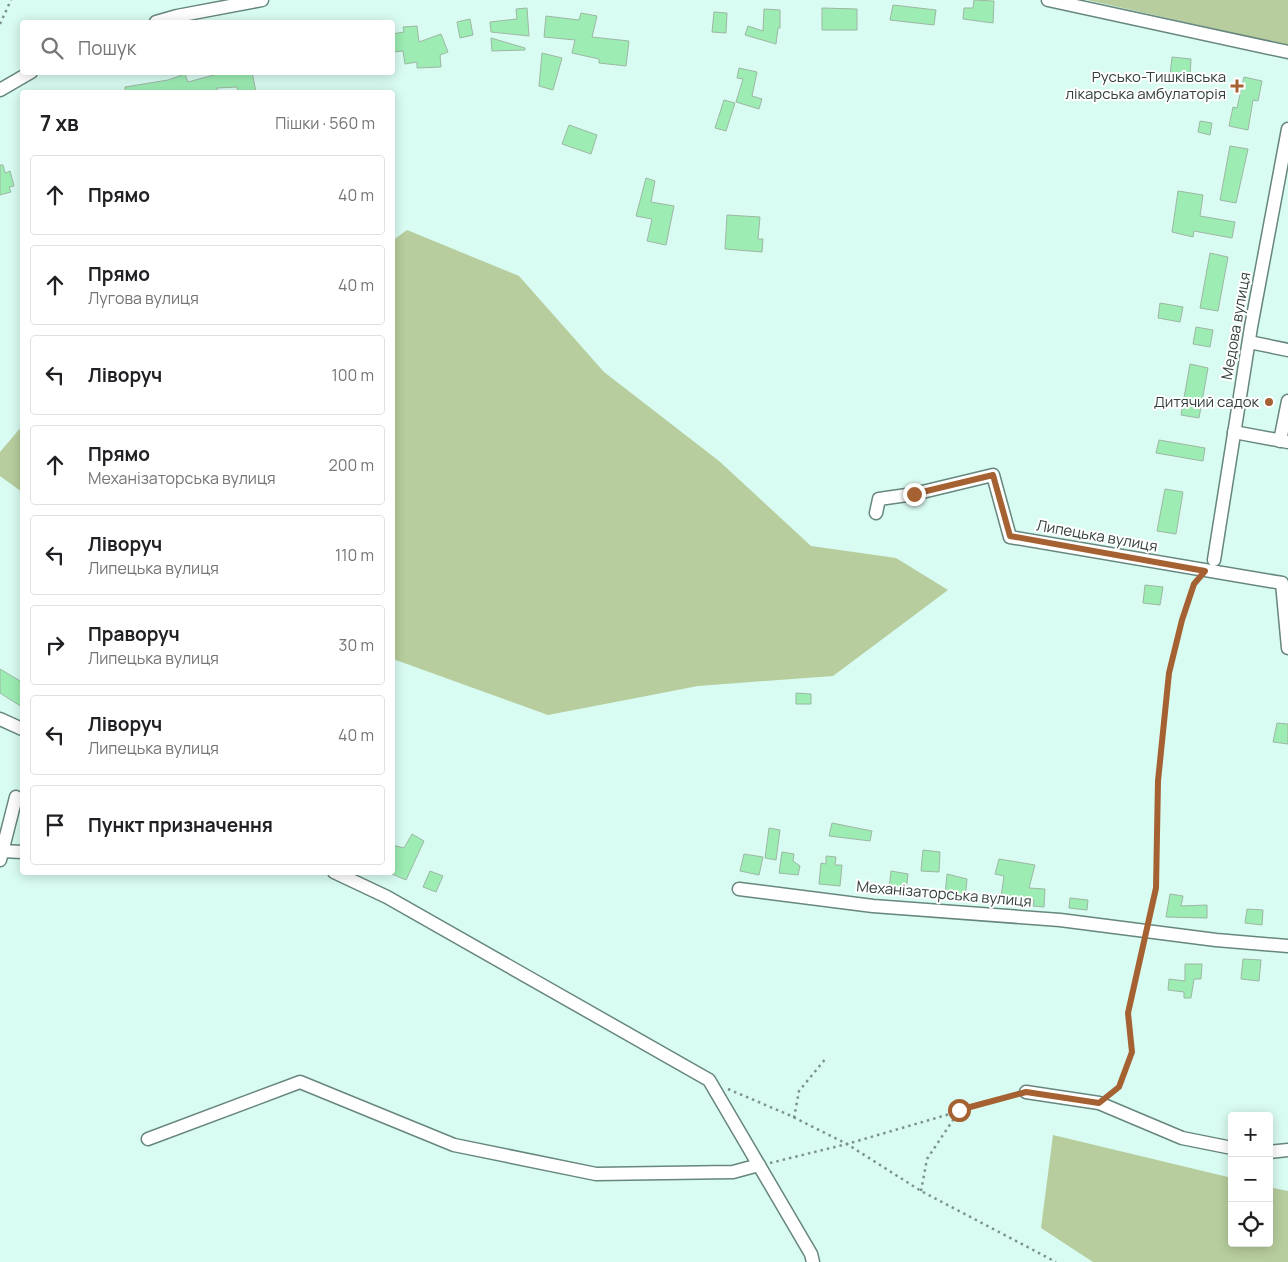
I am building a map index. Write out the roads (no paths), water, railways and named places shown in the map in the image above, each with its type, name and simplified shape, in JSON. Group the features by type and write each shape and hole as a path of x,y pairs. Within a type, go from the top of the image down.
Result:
{"street":[{"path":"163,20 262,0"},
{"path":"1048,0 1288,52"},
{"path":"0,90 27,75"},
{"name":"Медова вулиця","path":"1214,560 1249,342 1288,128"},
{"path":"1249,342 1288,350"},
{"path":"1234,432 1284,442 1288,401"},
{"name":"Липецька вулиця","path":"876,513 879,499 914,494 993,475 1010,536 1285,584 1288,648"},
{"path":"0,719 20,728"},
{"path":"16,797 1,855 20,852"},
{"path":"340,875 387,897 709,1080 813,1262"},
{"name":"Механізаторська вулиця","path":"739,889 873,906 1060,920 1288,946"},
{"path":"148,1139 300,1082 454,1145 596,1174 733,1172 759,1165"},
{"path":"1026,1092 1099,1103 1182,1138 1228,1147"},
{"path":"1273,1152 1288,1150"}],"place":[{"name":"Русько-Тишківська лікарська амбулаторія","path":"1237,86"},
{"name":"Дитячий садок","path":"1269,402"}]}
